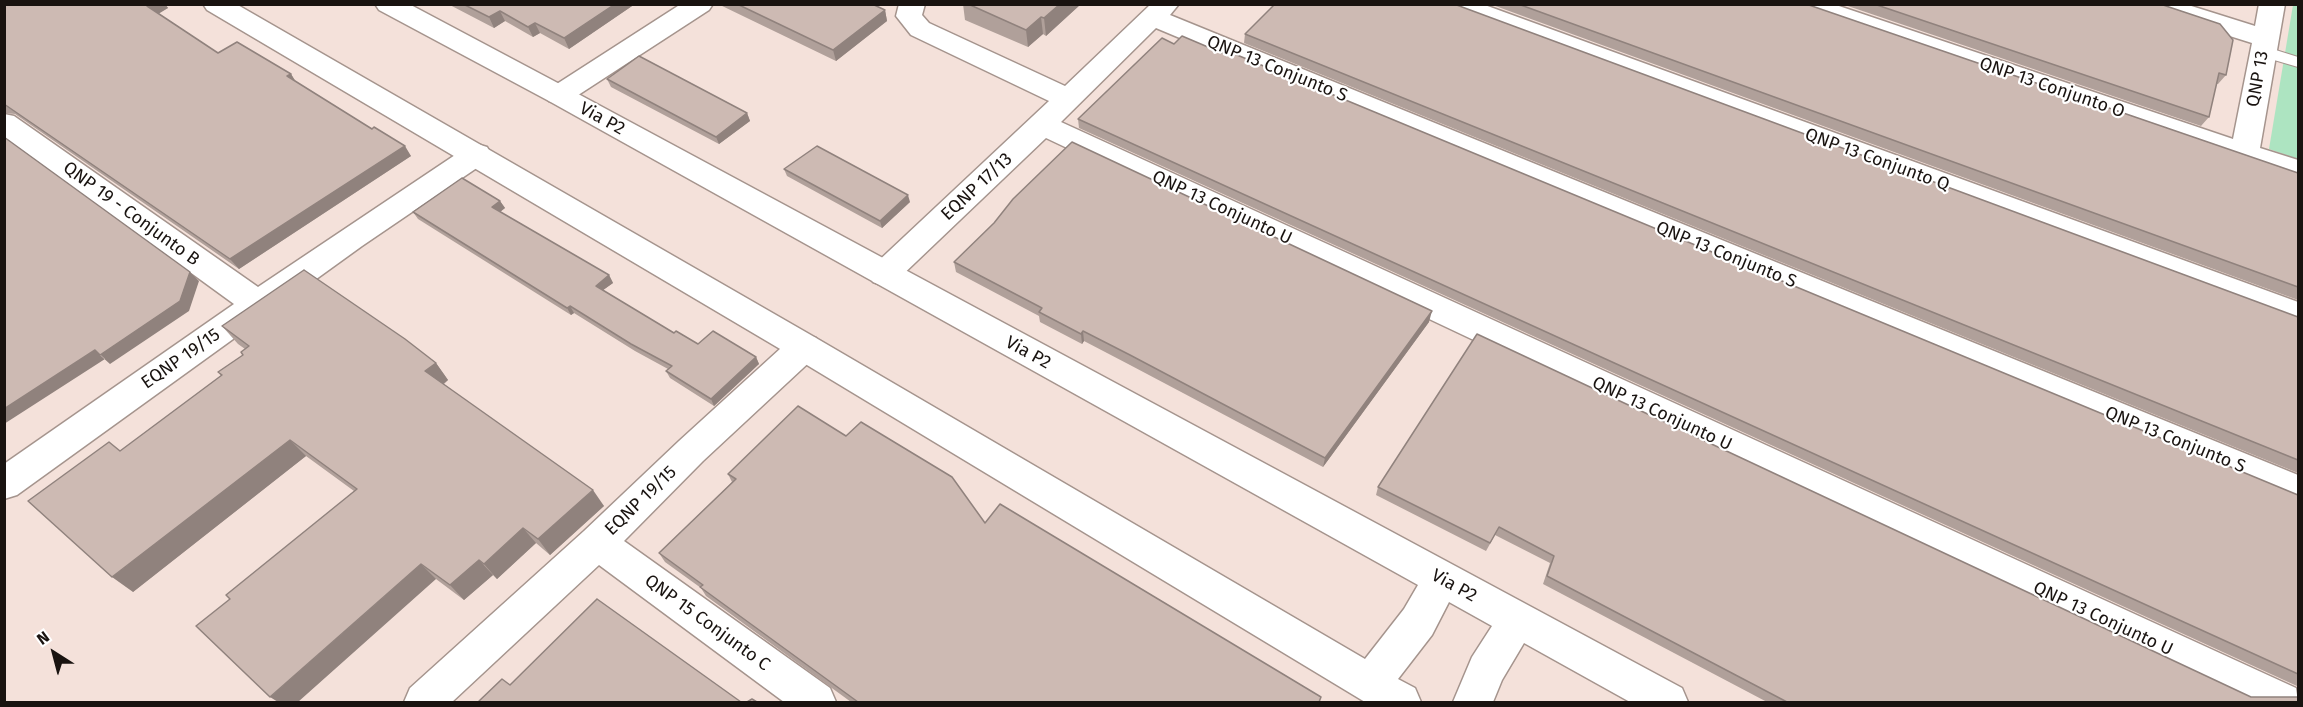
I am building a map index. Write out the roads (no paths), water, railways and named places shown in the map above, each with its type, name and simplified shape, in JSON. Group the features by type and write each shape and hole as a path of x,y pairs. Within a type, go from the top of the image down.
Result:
{"street":[{"path":"216,4 477,154 1385,693 1441,579"},
{"name":"Via P2","path":"388,4 559,95 1668,702"},
{"path":"559,95 700,4"},
{"path":"912,4 909,16 920,29 1068,99"},
{"name":"QNP 13 Conjunto Q","path":"1456,4 2298,315"},
{"name":"QNP 13 Conjunto O","path":"1806,4 2298,171"},
{"path":"2156,4 2264,45"},
{"name":"QNP 13","path":"2245,153 2272,4"},
{"name":"EQNP 17/13","path":"884,274 1043,125 1160,11"},
{"name":"QNP 13 Conjunto S","path":"1160,11 2298,491"},
{"name":"QNP 19 - Conjunto B","path":"4,123 258,304"},
{"name":"QNP 13 Conjunto U","path":"1043,125 2282,702"},
{"name":"EQNP 19/15","path":"11,470 477,154"},
{"name":"EQNP 19/15","path":"424,702 597,543 691,451 804,347"},
{"name":"QNP 15 Conjunto C","path":"597,543 816,702"},
{"path":"1473,702 1486,670 1517,620"}],"lane":[{"path":"2264,45 2298,62"}]}
